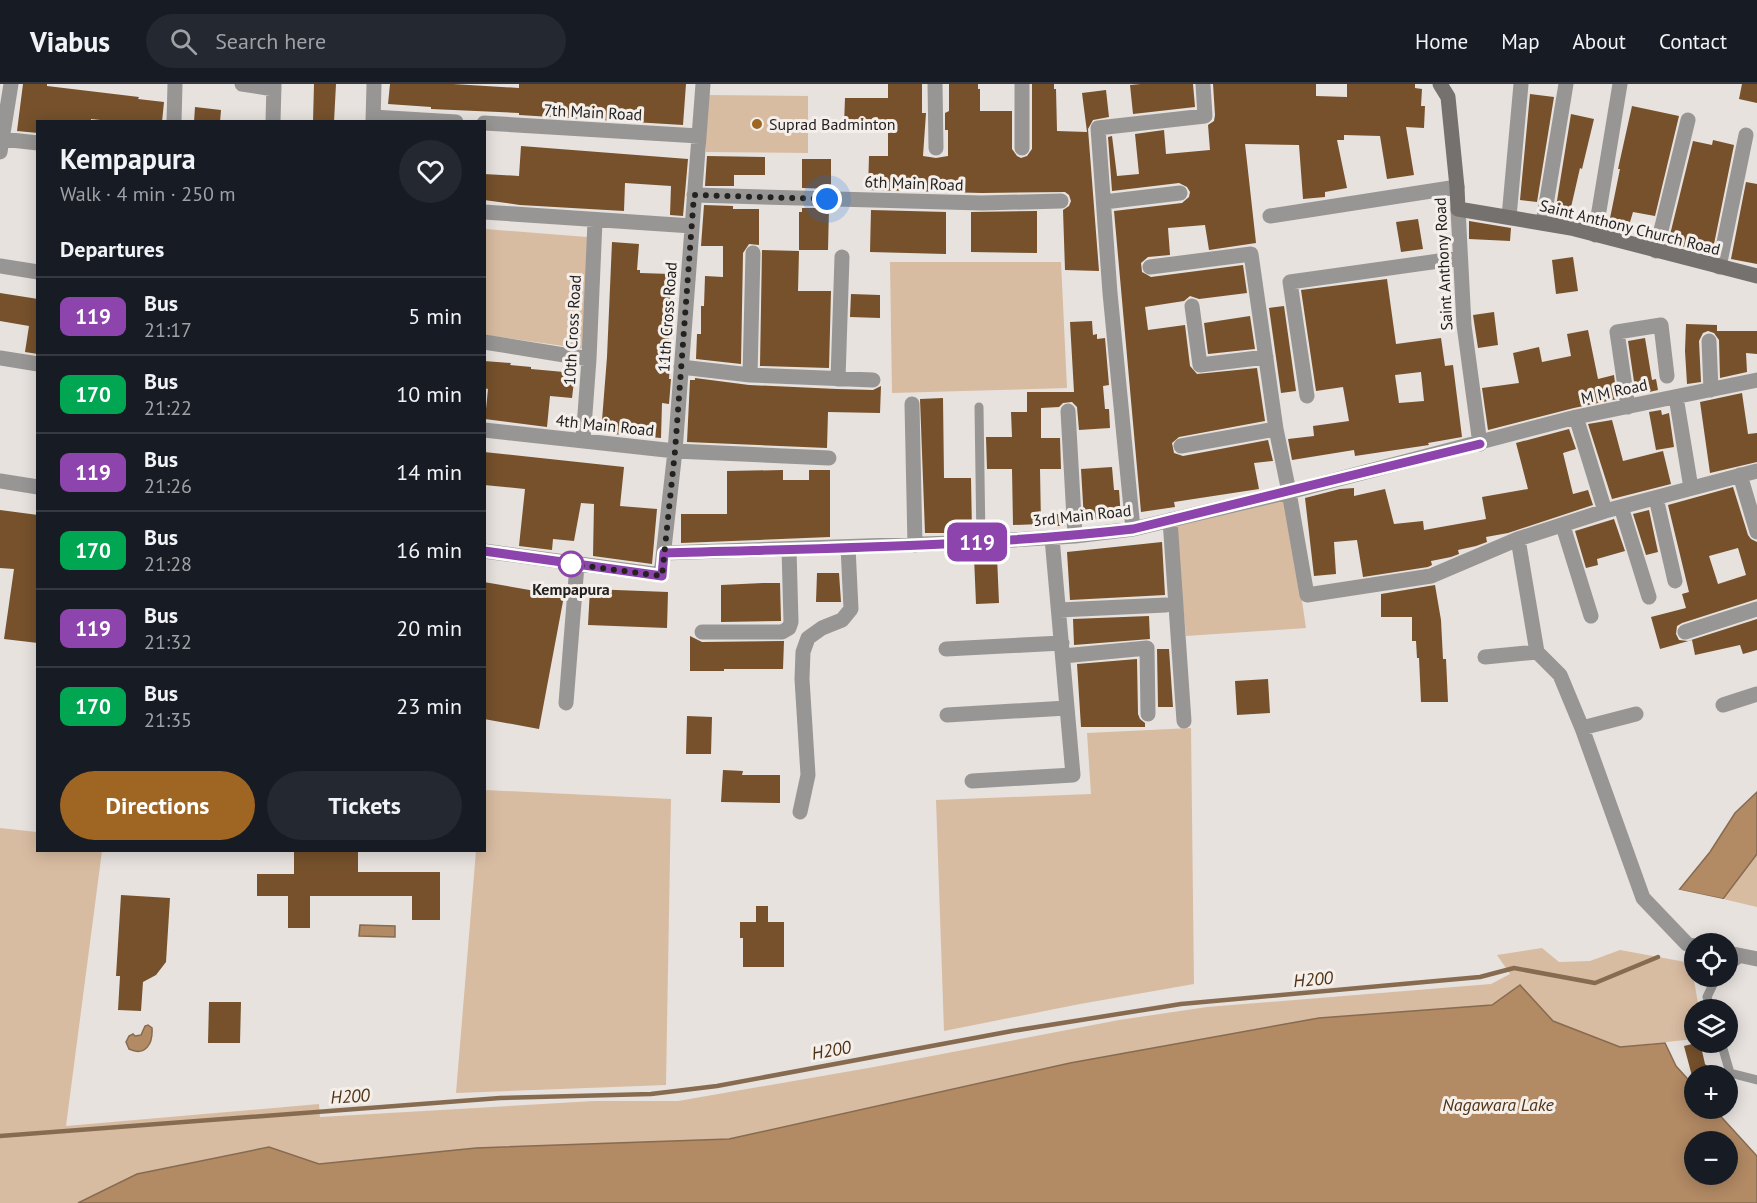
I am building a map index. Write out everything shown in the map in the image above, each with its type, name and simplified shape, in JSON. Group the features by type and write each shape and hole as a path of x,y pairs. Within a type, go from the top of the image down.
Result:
{"street":[{"path":"11,84 1,145 36,143"},
{"path":"174,120 175,84"},
{"path":"242,84 274,86 273,120"},
{"path":"374,84 373,119 401,120"},
{"name":"11th Cross Road","path":"664,553 675,451 703,84"},
{"path":"935,84 936,148"},
{"path":"1022,84 1022,148"},
{"path":"1133,529 1098,128 1205,116 1203,84"},
{"name":"Saint Anthony Road","path":"1440,84 1448,97 1457,187 1464,325 1480,444"},
{"path":"1509,217 1521,84"},
{"path":"1543,223 1566,84"},
{"path":"1595,235 1620,84"},
{"path":"1656,251 1688,120"},
{"name":"7th Main Road","path":"486,123 699,136"},
{"path":"1719,267 1746,135"},
{"path":"1270,216 1457,187"},
{"path":"1104,202 1180,193"},
{"name":"6th Main Road","path":"694,195 982,203 1061,201"},
{"name":"Saint Anthony Church Road","path":"1458,209 1543,223 1757,276"},
{"path":"486,212 692,226"},
{"name":"10th Cross Road","path":"583,441 590,358 595,221"},
{"path":"750,375 753,253"},
{"path":"1150,267 1251,254 1276,429 1307,595 1431,576 1518,539 1605,511 1757,471"},
{"path":"838,379 842,257"},
{"path":"1307,396 1290,282 1460,258"},
{"path":"0,266 36,272"},
{"path":"1192,306 1200,365 1266,357"},
{"path":"1628,407 1617,332 1661,325 1667,376"},
{"path":"1708,341 1711,390"},
{"path":"486,342 590,358"},
{"path":"0,358 36,364"},
{"path":"681,367 750,375 873,380"},
{"name":"M M Road","path":"1480,444 1576,417 1757,380"},
{"path":"1676,397 1691,488"},
{"path":"912,404 915,545"},
{"path":"1068,411 1075,536"},
{"path":"1576,417 1605,511"},
{"path":"1181,446 1276,429"},
{"name":"4th Main Road","path":"486,430 675,451 829,458"},
{"name":"3rd Main Road","path":"664,553 981,542 1052,538 1133,529 1480,444"},
{"path":"1740,475 1757,532"},
{"path":"0,481 36,486"},
{"path":"1656,498 1675,581"},
{"path":"1621,507 1649,597"},
{"path":"1170,520 1184,721"},
{"path":"1563,526 1591,616"},
{"path":"972,781 1073,775 1052,538"},
{"path":"1518,539 1537,652 1560,675 1582,728 1643,898 1684,941"},
{"path":"800,812 808,775 802,679 803,652 808,638 822,628 842,620 851,609 848,547"},
{"path":"702,632 782,632 789,628 791,622 789,549"},
{"path":"486,551 662,576 664,553"},
{"path":"566,703 578,565"},
{"path":"1059,610 1166,605"},
{"path":"1685,632 1757,609"},
{"path":"946,649 1147,648 1148,714"},
{"path":"1485,657 1537,652"},
{"path":"1723,705 1757,694"},
{"path":"947,715 1067,708"},
{"path":"1582,728 1636,714"}],"lane":[{"path":"979,407 981,542"},
{"path":"1725,1053 1731,1073 1757,1080"}],"shaded area":[{"name":"Suprad Badminton","path":"706,95 808,96 808,153 706,152"},
{"path":"486,229 587,237 585,349 486,335"},
{"path":"890,262 1061,262 1067,388 892,393"},
{"path":"1287,499 1306,628 1186,636 1175,524"},
{"path":"1191,728 1194,984 944,1031 936,800 1091,794 1087,733"},
{"path":"486,790 671,799 666,1085 456,1093 476,852 486,852"},
{"path":"0,828 36,832 36,852 102,852 66,1126 319,1104 320,1117 594,1101 678,1101 874,1067 1119,1020 1207,1007 1491,984 1510,974 1497,955 1542,948 1559,962 1590,961 1620,950 1684,962 1684,987 1695,987 1697,999 1684,999 1684,1040 1620,1047 1553,1021 1520,985 1492,1005 1319,1018 1070,1063 729,1139 476,1148 319,1164 269,1147 137,1174 78,1203 0,1203"},
{"path":"1757,854 1757,907 1723,899"}],"water":[{"path":"1757,792 1757,854 1723,899 1679,890 1710,852 1735,813"},
{"path":"360,925 395,926 395,937 359,936"},
{"name":"Nagawara Lake","path":"1520,985 1553,1021 1620,1047 1665,1043 1676,1066 1684,1075 1684,1119 1723,1119 1734,1131 1684,1131 1684,1185 1738,1185 1738,1135 1757,1156 1757,1203 78,1203 137,1174 269,1147 319,1164 476,1148 729,1139 1070,1063 1319,1018 1492,1005"},
{"path":"145,1026 152,1028 152,1034 147,1047 140,1051 129,1049 126,1042 129,1036 141,1035"}],"pier":[{"path":"1676,889 1727,900 1723,902 1678,893"}],"building":[{"path":"23,84 47,84 47,86 164,102 162,120 36,120 36,133 17,131"},
{"path":"314,84 336,84 334,120 313,120"},
{"path":"390,84 453,84 519,88 519,84 686,84 683,125 431,109 431,107 388,104"},
{"path":"888,84 922,84 922,113 926,113 923,156 936,158 948,156 948,130 945,130 945,113 949,111 949,84 978,84 980,111 1012,111 1012,149 1021,158 1027,156 1032,149 1032,84 1054,84 1057,131 1087,132 1082,93 1106,90 1109,117 1093,120 1088,129 1099,271 1065,270 1063,210 1069,206 1071,201 1065,192 982,193 868,190 869,156 888,156 888,125 844,125 845,98 888,98"},
{"path":"1193,84 1195,107 1133,114 1130,85"},
{"path":"1213,84 1316,84 1316,96 1347,97 1347,84 1415,84 1415,88 1422,89 1421,106 1425,106 1424,128 1406,127 1414,175 1387,179 1380,136 1344,135 1344,140 1337,140 1347,188 1325,192 1325,197 1303,199 1299,145 1245,144 1256,243 1209,250 1205,225 1168,228 1170,255 1148,257 1141,263 1142,272 1151,277 1243,265 1247,293 1199,299 1190,296 1184,301 1145,307 1148,330 1185,325 1190,366 1197,374 1257,368 1265,421 1179,437 1172,443 1174,453 1183,456 1268,440 1273,461 1254,463 1259,489 1174,502 1175,507 1141,512 1114,211 1182,203 1189,197 1190,192 1187,187 1179,183 1112,191 1108,137 1112,136 1117,176 1139,174 1135,134 1164,130 1166,154 1210,150 1208,125 1214,121 1215,115"},
{"path":"1742,84 1757,84 1757,103 1739,99"},
{"path":"1530,94 1554,97 1537,202 1520,200"},
{"path":"1632,106 1679,116 1655,216 1633,212 1627,232 1608,228"},
{"path":"195,107 221,110 220,120 194,120"},
{"path":"1571,114 1594,119 1569,216 1555,213"},
{"path":"1713,140 1734,145 1712,254 1668,243 1693,141 1712,145"},
{"path":"521,146 688,159 683,216 670,215 671,186 625,183 624,211 520,205 486,200 486,174 519,176"},
{"path":"707,156 765,157 765,175 734,175 734,186 705,186"},
{"path":"802,159 831,159 831,189 802,188"},
{"path":"1746,182 1757,184 1757,264 1731,259"},
{"path":"704,205 733,206 733,209 759,209 759,245 749,244 743,253 741,364 696,359 697,334 701,334 701,306 704,306 705,276 723,277 723,246 701,246"},
{"path":"802,208 829,208 828,250 799,250 799,212 802,212"},
{"path":"871,210 946,212 946,254 870,252"},
{"path":"1037,211 1037,253 971,252 971,212"},
{"path":"1418,219 1423,249 1401,252 1396,222"},
{"path":"1469,221 1511,228 1510,241 1469,239"},
{"path":"612,242 639,244 637,270 640,270 640,273 671,274 668,361 670,361 669,379 671,379 669,404 662,403 661,438 601,433"},
{"path":"762,250 799,251 798,291 831,291 829,368 760,366"},
{"path":"1573,257 1578,291 1556,294 1552,260"},
{"path":"1387,279 1396,344 1441,338 1445,366 1453,365 1462,437 1428,443 1429,445 1355,456 1354,450 1292,460 1288,439 1314,436 1313,426 1349,421 1343,387 1316,391 1301,290","holes":["1421,372 1424,401 1399,403 1395,375"]},
{"path":"0,293 36,299 36,354 25,352 29,326 0,321"},
{"path":"851,294 880,295 880,318 850,317"},
{"path":"1284,306 1296,391 1281,393 1269,308"},
{"path":"1494,312 1498,345 1478,348 1473,315"},
{"path":"1250,316 1255,349 1208,354 1204,323"},
{"path":"1092,321 1093,335 1097,334 1097,339 1105,338 1109,385 1103,386 1105,409 1109,409 1110,428 1079,430 1077,407 1072,402 1063,403 1059,407 1041,408 1041,438 1060,438 1061,469 1040,469 1041,524 1013,525 1012,469 987,469 986,437 1012,437 1011,412 1027,412 1027,392 1074,392 1070,322"},
{"path":"1686,324 1717,325 1717,331 1757,331 1757,354 1746,353 1747,372 1720,378 1719,340 1714,333 1708,331 1703,333 1699,341 1701,382 1687,384"},
{"path":"1588,330 1598,379 1614,375 1617,399 1488,430 1482,388 1519,383 1513,353 1539,347 1542,362 1571,356 1567,334"},
{"path":"1645,338 1652,380 1656,379 1658,390 1636,395 1628,341"},
{"path":"486,361 511,363 510,365 531,367 531,369 575,373 572,398 550,396 547,427 486,419 488,389 486,388"},
{"path":"695,378 749,385 837,389 873,390 881,386 880,413 828,412 827,448 687,442 690,380 695,380"},
{"path":"1742,393 1748,434 1757,433 1757,462 1710,473 1700,402"},
{"path":"943,398 944,478 971,478 972,533 925,533 920,399"},
{"path":"1661,410 1662,415 1669,413 1674,447 1656,450 1649,412"},
{"path":"1612,420 1623,461 1663,451 1671,484 1612,499 1588,424"},
{"path":"1569,429 1576,449 1563,453 1573,494 1588,490 1593,505 1508,533 1486,537 1487,542 1458,550 1459,554 1451,557 1431,561 1432,565 1428,567 1363,577 1357,540 1334,542 1336,574 1314,576 1305,498 1340,489 1354,488 1354,496 1385,489 1394,524 1423,521 1424,530 1486,519 1482,497 1528,489 1516,443"},
{"path":"486,452 624,467 620,506 657,509 652,564 593,556 594,504 581,503 574,541 553,539 552,550 519,546 525,489 486,485"},
{"path":"1112,467 1114,490 1119,490 1121,518 1084,520 1081,469"},
{"path":"783,470 783,480 809,480 809,470 830,470 830,537 681,543 681,514 727,514 727,471"},
{"path":"1733,487 1748,535 1757,542 1757,599 1682,623 1677,626 1676,634 1679,640 1688,641 1757,619 1757,650 1743,654 1740,645 1695,655 1692,640 1660,649 1651,617 1686,608 1682,594 1689,592 1668,505","holes":["1738,548 1746,575 1718,584 1709,556"]},
{"path":"0,510 36,515 36,643 4,639 14,569 0,568"},
{"path":"1649,510 1658,552 1646,555 1633,514"},
{"path":"1046,514 1064,514 1065,526 1046,526"},
{"path":"1614,519 1625,551 1597,559 1598,565 1586,568 1575,531"},
{"path":"1162,542 1165,595 1070,600 1067,552"},
{"path":"997,556 999,603 976,604 974,557"},
{"path":"817,573 839,573 841,602 816,602"},
{"path":"486,582 564,596 539,729 486,719"},
{"path":"780,583 781,621 721,622 721,585"},
{"path":"1435,585 1441,620 1443,659 1446,659 1448,702 1421,702 1419,658 1417,658 1416,641 1412,641 1412,617 1381,617 1381,594"},
{"path":"590,589 668,592 667,628 588,625"},
{"path":"1149,616 1150,639 1074,645 1073,619"},
{"path":"690,636 702,642 784,641 783,669 690,671"},
{"path":"1157,649 1169,649 1173,707 1158,707"},
{"path":"1137,659 1138,714 1145,723 1145,727 1081,727 1077,664"},
{"path":"1268,679 1270,713 1237,715 1235,681"},
{"path":"687,716 712,717 711,754 686,754"},
{"path":"723,770 743,771 742,775 780,775 780,803 721,802"},
{"path":"294,852 358,852 358,872 440,872 440,920 412,920 412,896 310,896 310,928 288,928 288,896 257,896 257,874 294,874"},
{"path":"121,895 170,898 166,962 156,975 143,982 141,1011 118,1010 120,976 116,976"},
{"path":"756,906 768,906 768,922 784,922 784,967 743,967 743,938 740,938 740,922 756,922"},
{"path":"209,1002 241,1002 240,1043 208,1043"},
{"path":"1686,1053 1702,1053 1706,1065 1689,1065"}],"waterway":[{"name":"H200","path":"0,1136 500,1098 651,1094 717,1086 1012,1031 1181,1004 1480,977 1514,968 1595,983 1658,957"}],"bus line":[{"name":"119","path":"486,551 662,576 664,553 915,545 1075,536 1133,529 1480,444"}],"place":[{"name":"Suprad Badminton","path":"757,124"},
{"name":"Kempapura","path":"571,564"}],"route":[{"path":"571,564 662,576 675,451 694,195 827,199"}]}
